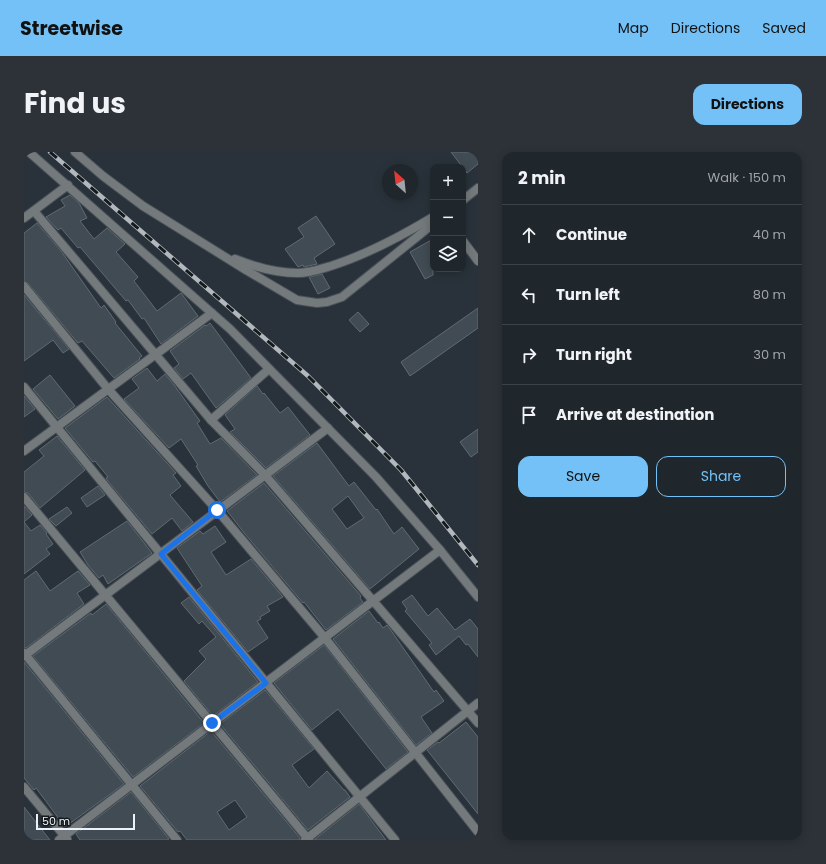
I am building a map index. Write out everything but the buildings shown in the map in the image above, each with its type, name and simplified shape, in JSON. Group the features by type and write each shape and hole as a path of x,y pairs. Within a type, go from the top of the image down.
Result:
{"street":[{"path":"30,152 212,313 269,369 376,477 440,550 478,597"},
{"path":"75,152 127,195 297,300 317,303 335,300 349,292 430,226"},
{"path":"24,218 68,185"},
{"path":"466,197 475,190"},
{"path":"34,211 211,420 265,475 478,723"},
{"path":"216,251 251,265 277,272 299,273 322,269 371,251 399,237 430,218"},
{"path":"466,245 478,261"},
{"path":"24,286 108,389 217,510 324,638 478,832"},
{"path":"24,451 212,313"},
{"path":"211,420 269,369"},
{"path":"24,387 395,840"},
{"path":"177,840 24,654 161,554 217,510 328,428"},
{"path":"24,496 307,839 478,703"},
{"path":"24,787 63,839 212,723 440,550"}],"railway":[{"path":"50,152 308,376 401,470 478,565"}],"route":[{"path":"212,723 266,683 161,554 217,510"}]}
